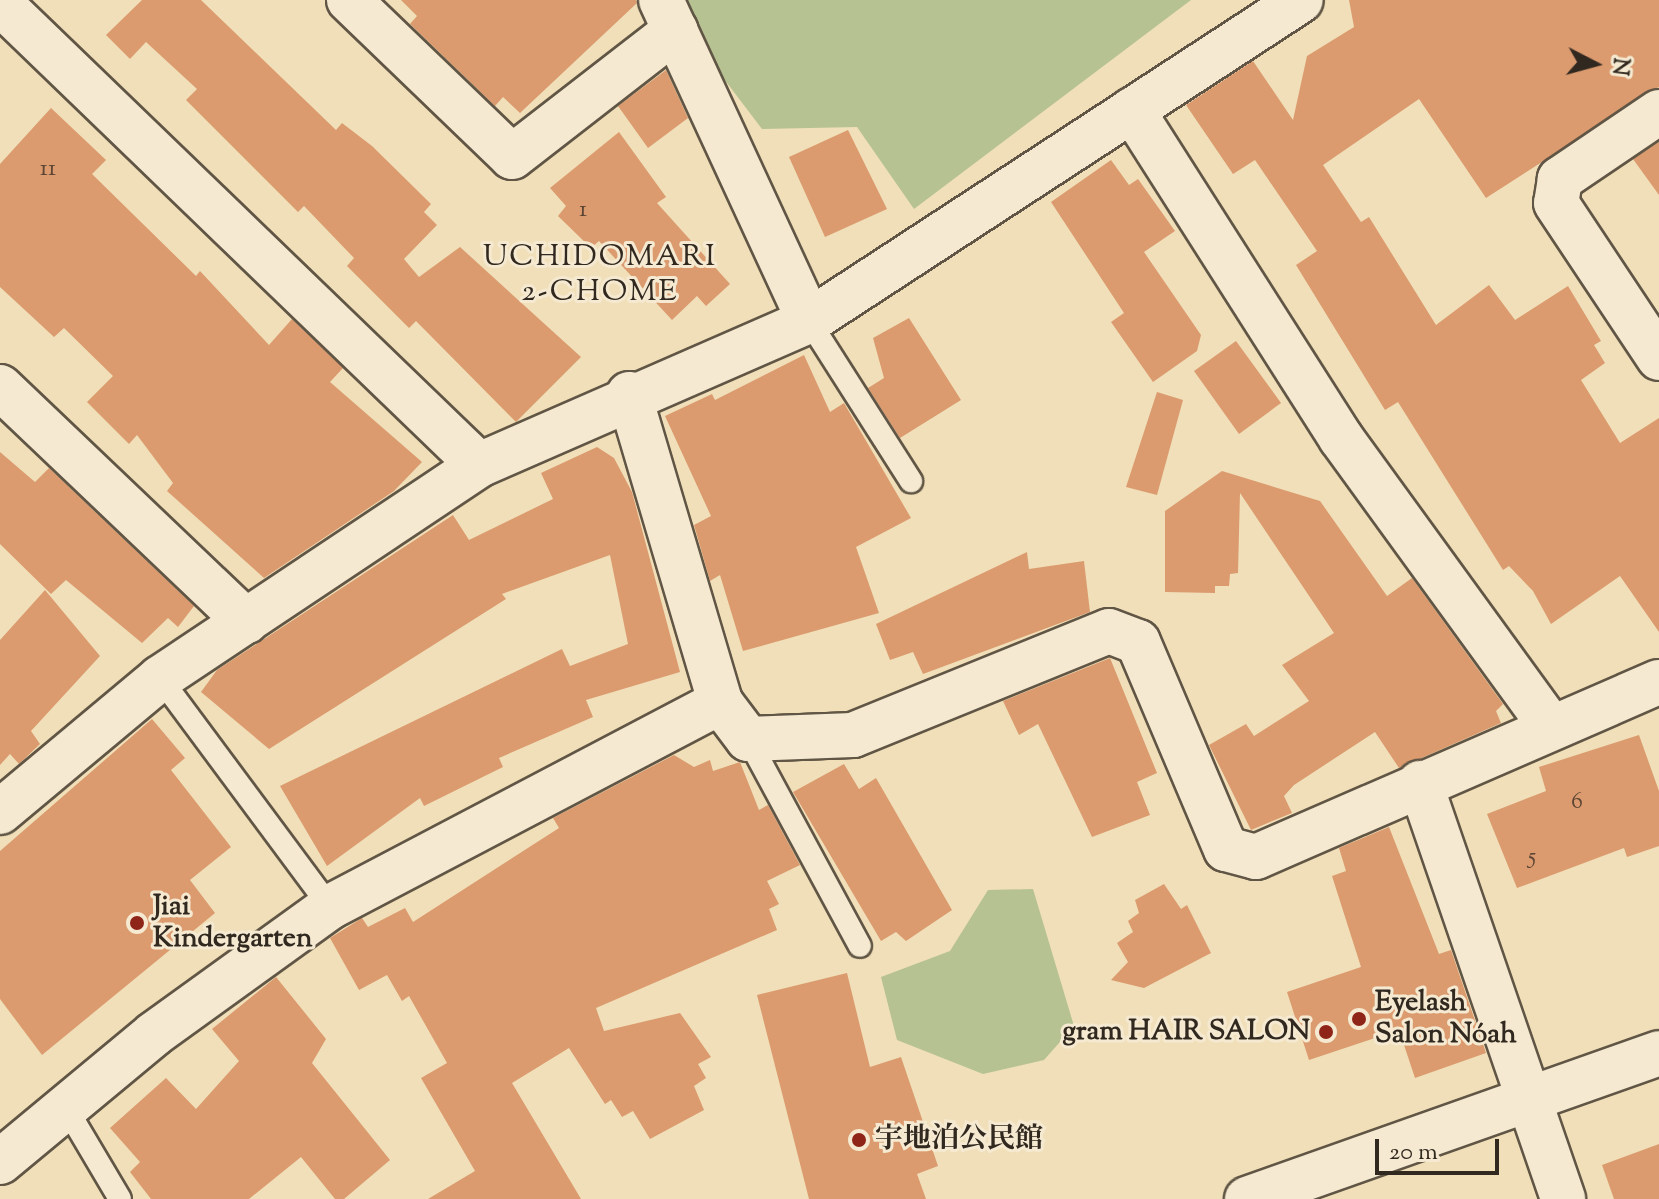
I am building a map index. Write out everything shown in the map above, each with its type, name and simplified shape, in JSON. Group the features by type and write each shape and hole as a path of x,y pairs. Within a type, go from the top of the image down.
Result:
{"street":[{"path":"349,0 512,157 669,15 809,321"},
{"path":"0,812 160,678 479,465 629,394 809,321 1301,0"},
{"path":"3,11 479,465"},
{"path":"1132,110 1341,438 1550,726"},
{"path":"1659,112 1560,179 1556,203 1659,358"},
{"path":"629,394 720,702 748,739 853,735 1109,631 1138,642 1226,849 1256,857 1550,726 1659,682"},
{"path":"8,409 246,621"},
{"path":"0,1162 65,1106 330,907 720,702"},
{"path":"1420,783 1563,1199"},
{"path":"1247,1199 1659,1053"}],"lane":[{"path":"809,321 911,481"},
{"path":"160,678 330,907"},
{"path":"748,739 860,946"},
{"path":"65,1106 120,1199"}],"green space":[{"path":"664,0 1191,0 914,209 857,127 762,129"},
{"path":"1033,889 1074,1026 1044,1060 983,1074 897,1040 881,977 950,951 988,890"}],"building":[{"path":"142,0 201,0 336,130 342,123 372,146 431,204 424,212 437,225 404,259 419,277 460,247 581,357 516,422 416,321 409,328 347,266 354,258 304,206 298,212 186,100 197,89 146,42 130,59 106,35"},
{"path":"401,0 636,0 637,3 520,113 503,97 495,106 410,24 417,16"},
{"path":"1349,0 1659,0 1659,87 1486,198 1419,99 1323,165 1361,222 1369,217 1436,325 1489,285 1515,320 1568,286 1601,341 1594,345 1605,363 1581,380 1620,443 1659,418 1659,632 1620,576 1551,624 1533,591 1509,566 1503,570 1398,402 1385,410 1296,265 1317,251 1255,160 1233,174 1186,105 1253,61 1293,120 1307,56 1354,27"},
{"path":"666,70 688,118 648,148 618,106"},
{"path":"51,108 106,160 92,174 196,276 200,271 269,345 292,319 343,368 330,382 422,462 394,491 264,578 167,491 173,483 137,435 129,444 87,402 113,376 64,328 54,337 0,287 0,164"},
{"path":"848,130 887,209 825,237 789,157"},
{"path":"619,132 666,197 657,203 730,284 706,306 697,296 672,320 599,241 591,248 558,216 566,206 550,188"},
{"path":"1659,142 1659,195 1633,159"},
{"path":"1111,160 1129,185 1138,179 1175,231 1144,252 1201,335 1197,351 1153,382 1111,322 1124,313 1051,202"},
{"path":"909,318 961,400 900,438 868,388 884,378 873,338"},
{"path":"1236,341 1281,403 1239,434 1194,371"},
{"path":"804,355 830,412 844,403 911,518 856,547 879,613 743,651 720,575 710,581 694,525 711,516 665,416 712,394 715,400"},
{"path":"1157,392 1183,400 1157,495 1126,487"},
{"path":"597,447 614,458 632,492 680,672 586,700 593,717 499,758 503,767 424,806 420,798 327,866 280,786 562,649 570,666 628,644 610,555 502,594 506,599 269,749 201,692 217,670 453,515 469,540 553,499 541,473"},
{"path":"0,452 35,482 49,468 194,606 178,627 168,618 142,643 66,580 51,594 0,544"},
{"path":"1222,471 1320,501 1387,596 1412,578 1503,704 1496,711 1501,723 1399,768 1375,732 1294,785 1284,796 1292,813 1251,830 1209,745 1246,724 1254,736 1309,701 1282,665 1334,633 1240,493 1238,573 1230,574 1229,586 1215,586 1215,593 1165,592 1165,511"},
{"path":"1027,552 1029,569 1084,561 1090,612 923,674 913,652 890,660 876,624"},
{"path":"45,590 100,656 31,731 40,744 19,764 10,754 0,765 0,640"},
{"path":"1110,658 1157,773 1137,782 1150,815 1092,837 1038,724 1019,735 1003,701"},
{"path":"152,719 185,758 171,770 231,847 190,880 215,913 42,1055 0,999 0,851"},
{"path":"1639,735 1659,791 1659,846 1627,857 1624,848 1517,888 1487,814 1546,791 1539,767"},
{"path":"674,755 694,767 710,760 713,771 740,762 759,810 768,805 800,865 767,881 779,904 769,909 777,930 596,1008 604,1031 680,1013 711,1057 698,1064 706,1078 694,1086 704,1110 650,1139 633,1111 622,1117 611,1100 605,1104 569,1048 512,1083 581,1199 428,1199 475,1171 421,1078 447,1063 409,996 402,1001 387,975 359,990 330,938 362,918 368,927 405,908 413,922 559,828 553,818"},
{"path":"844,764 859,789 876,778 952,910 906,941 896,932 881,941 793,792"},
{"path":"1389,827 1439,954 1451,950 1486,1053 1415,1078 1399,1030 1309,1060 1287,992 1361,967 1332,876 1346,871 1339,848"},
{"path":"1164,884 1181,909 1187,905 1211,953 1144,988 1111,980 1128,962 1117,943 1133,932 1128,921 1139,913 1135,900"},
{"path":"847,973 870,1067 901,1057 938,1166 917,1174 926,1199 809,1199 757,995"},
{"path":"276,977 326,1039 312,1063 390,1160 344,1199 335,1199 301,1157 249,1199 151,1199 130,1172 140,1162 110,1128 166,1078 196,1109 239,1061 212,1029"},
{"path":"1659,1144 1659,1199 1614,1199 1602,1165"}],"place":[{"name":"Jiai Kindergarten","path":"137,923"},
{"name":"Eyelash Salon Nóah","path":"1359,1019"},
{"name":"gram HAIR SALON","path":"1326,1032"},
{"name":"宇地泊公民館","path":"859,1140"}],"district":[{"name":"UCHIDOMARI 2-CHOME","path":"600,275"}]}
